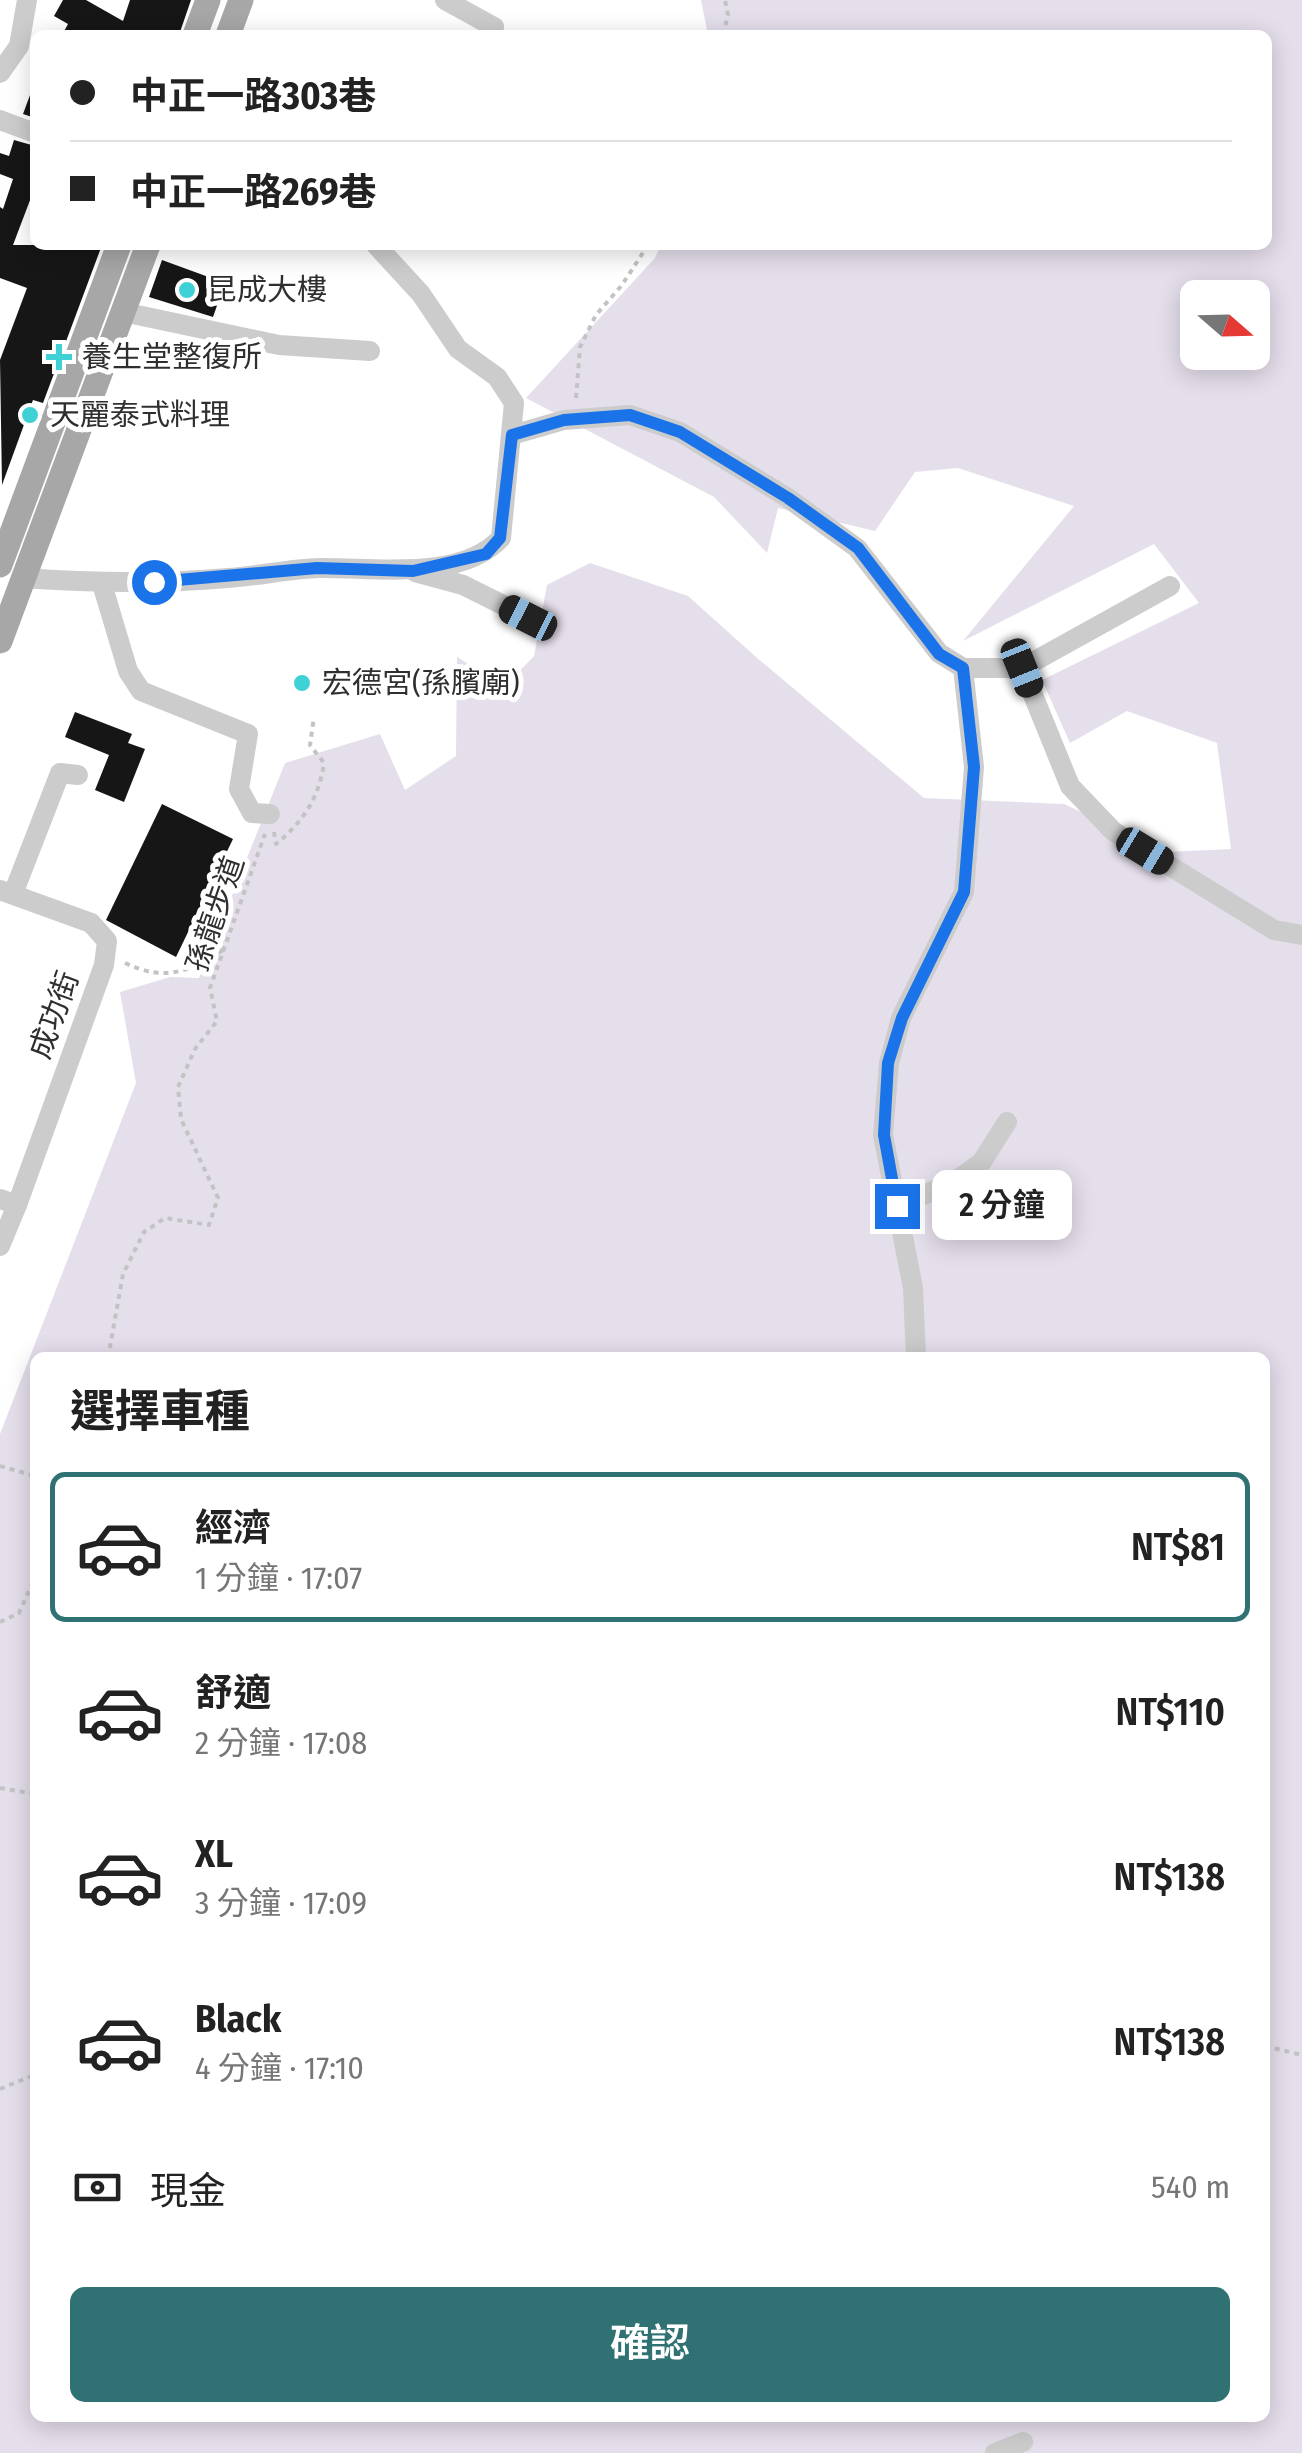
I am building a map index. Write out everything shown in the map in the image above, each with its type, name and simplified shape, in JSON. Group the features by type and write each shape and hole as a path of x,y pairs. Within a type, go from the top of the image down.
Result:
{"main road":[{"path":"197,30 208,0"},
{"path":"230,30 241,0"},
{"path":"0,566 117,250"},
{"path":"0,641 146,250"}],"street":[{"path":"0,72 20,46 27,0"},
{"path":"445,0 489,30"},
{"path":"0,120 30,131"},
{"path":"381,250 421,294 458,349 497,378 514,403 500,538 486,554 413,571"},
{"path":"123,312 279,345 370,351"},
{"path":"512,435 564,420 630,415 680,432 788,498 858,548 939,654 963,668 1022,668 1170,586"},
{"path":"23,578 102,584 230,578 317,568 413,571 463,584 528,618"},
{"path":"102,584 128,671 141,690 248,734 239,789 252,813 270,814"},
{"path":"916,1352 913,1288 884,1135 888,1063 902,1018 964,892 974,767 963,668"},
{"path":"1022,668 1070,786 1113,831 1274,930 1302,935"},
{"path":"78,776 60,773 6,892 91,923 106,946"},
{"name":"成功街","path":"0,1246 8,1202 104,964 106,946"},
{"path":"897,1206 954,1182 981,1164 1007,1122"},
{"path":"995,2453 1024,2442"}],"path":[{"path":"724,30 728,15 725,0"},
{"path":"564,420 578,394 580,348 596,314 622,285 645,250"},
{"path":"296,828 322,782 324,763 310,745 314,717"},
{"name":"孫龍步道","path":"109,1352 124,1274 144,1232 164,1218 210,1226 218,1198 180,1119 178,1087 194,1050 217,1021 210,988 259,857 270,814"},
{"path":"106,946 140,970 187,972 227,948"},
{"path":"0,1466 30,1475"},
{"path":"0,1622 19,1613 30,1588"},
{"path":"0,1788 30,1793"},
{"path":"1270,2047 1302,2055"},
{"path":"0,2089 30,2077"}],"shaded area":[{"path":"701,0 1302,0 1302,2453 0,2453 0,1434 30,1357 30,2422 1270,2422 1270,1352 32,1352 136,1083 120,992 170,977 199,978 285,763 380,734 405,790 456,756 457,657 505,686 534,656 547,585 590,563 688,596 924,798 1064,804 1166,852 1231,849 1217,743 1127,711 1070,743 1042,680 1199,603 1154,544 963,641 1074,506 958,468 915,472 875,531 778,508 767,553 714,497 526,398 659,250 1272,250 1272,30 707,30"}],"building":[{"path":"63,0 86,0 123,21 130,0 191,0 181,30 65,30 68,24 54,16"},
{"path":"30,95 30,116 23,114"},
{"path":"14,140 30,145 30,200 13,245 30,245 30,250 100,250 43,403 33,400 2,485 0,360 27,288 0,278 0,207 3,209 13,179 0,174 0,153 9,156"},
{"name":"昆成大樓","path":"162,260 225,283 213,317 149,297"},
{"path":"75,712 132,734 128,743 145,749 124,802 95,790 109,755 65,737"},
{"path":"162,804 233,839 176,957 106,920"}],"place":[{"name":"昆成大樓","path":"187,290"},
{"name":"養生堂整復所","path":"59,357"},
{"name":"天麗泰式料理","path":"30,415"},
{"name":"宏德宮(孫臏廟)","path":"302,683"}],"route":[{"path":"154,582 317,568 413,571 486,554 500,538 512,435 564,420 630,415 680,432 788,498 858,548 939,654 963,668 974,767 964,892 902,1018 888,1063 884,1135 897,1206"}]}
